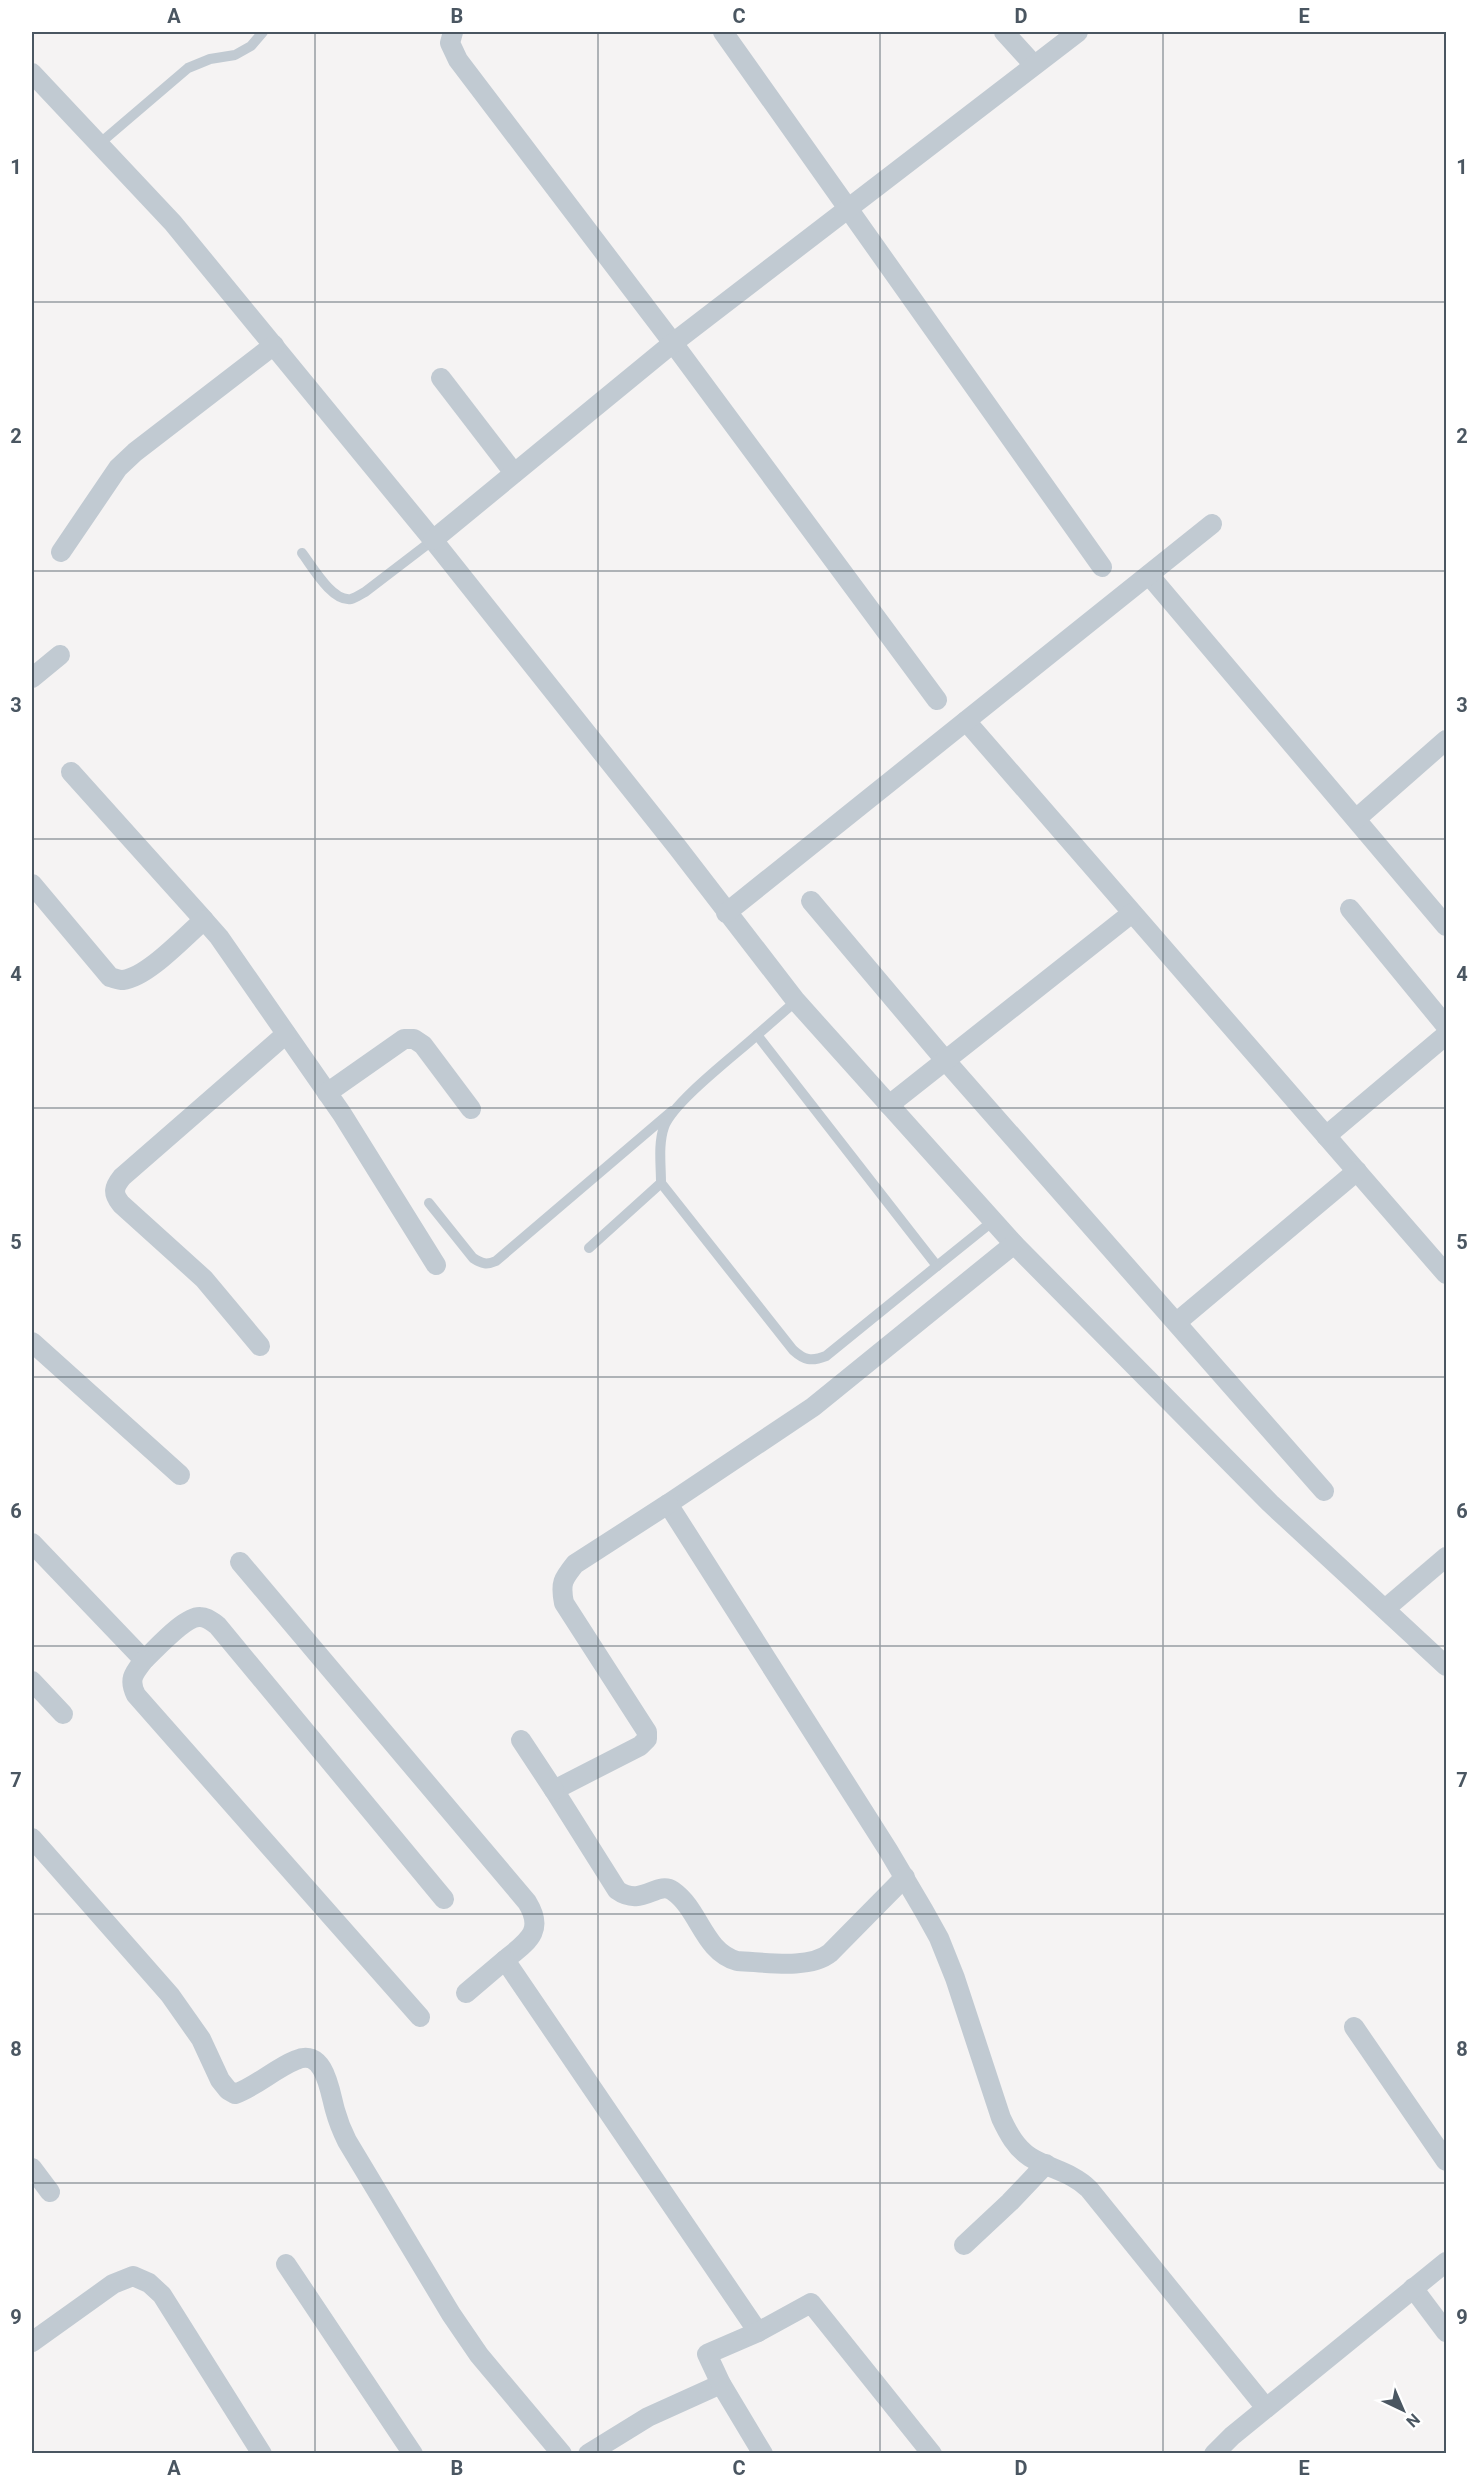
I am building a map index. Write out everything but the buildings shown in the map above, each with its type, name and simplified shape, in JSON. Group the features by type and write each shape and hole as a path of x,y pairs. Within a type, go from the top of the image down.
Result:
{"street":[{"path":"453,32 450,43 458,60 673,343 937,700"},
{"path":"723,32 1102,567"},
{"path":"1004,32 1034,66"},
{"path":"433,540 673,343 1078,32"},
{"path":"32,73 173,223 274,345 433,540 678,848 796,1001 1014,1244 1270,1503 1446,1666"},
{"path":"60,552 118,468 135,452 274,345"},
{"path":"441,378 514,473"},
{"path":"726,913 1212,525"},
{"path":"1149,575 1446,926"},
{"path":"32,678 60,655"},
{"path":"966,722 1446,1274"},
{"path":"1356,819 1446,740"},
{"path":"71,772 219,937 327,1093 436,1265"},
{"path":"32,884 110,977 121,981 146,970 204,920"},
{"path":"811,901 945,1060 1324,1491"},
{"path":"1350,909 1446,1026"},
{"path":"889,1105 1132,913"},
{"path":"260,1346 204,1279 121,1204 115,1196 114,1186 286,1034"},
{"path":"1326,1136 1446,1035"},
{"path":"327,1093 404,1039 414,1039 423,1045 471,1109"},
{"path":"1177,1322 1357,1172"},
{"path":"554,1790 640,1746 646,1739 647,1732 564,1603 561,1588 565,1577 575,1564 813,1407 1014,1244"},
{"path":"32,1342 180,1475"},
{"path":"668,1504 905,1877 939,1938 955,1978 1001,2118 1009,2134 1024,2152 1070,2174 1089,2189 1266,2408"},
{"path":"32,1543 144,1660"},
{"path":"1385,1609 1446,1557"},
{"path":"240,1562 527,1902 535,1915 536,1926 527,1942 466,1993"},
{"path":"420,2017 136,1695 131,1686 131,1676 144,1660 186,1622 197,1616 207,1618 217,1625 444,1899"},
{"path":"32,1681 63,1714"},
{"path":"521,1740 618,1890 627,1897 640,1896 662,1888 671,1889 680,1898 711,1943 724,1956 737,1961 805,1963 823,1959 905,1877"},
{"path":"32,1838 170,1995 201,2039 228,2090 235,2094 246,2090 298,2059 309,2058 318,2064 326,2074 339,2125 346,2140 451,2314 479,2355 562,2454"},
{"path":"505,1960 758,2332"},
{"path":"1354,2027 1446,2161"},
{"path":"964,2245 1046,2164"},
{"path":"32,2168 50,2192"},
{"path":"1214,2454 1266,2408 1446,2262"},
{"path":"286,2264 412,2454"},
{"path":"32,2342 113,2284 133,2276 149,2283 162,2295 262,2454"},
{"path":"1413,2288 1446,2332"},
{"path":"763,2454 721,2384 707,2354 758,2332 811,2303 932,2454"},
{"path":"588,2454 648,2418 721,2384"}],"lane":[{"path":"99,144 188,68 210,59 235,55 251,46 263,32"},
{"path":"302,553 333,593 352,599 365,592 433,540"},
{"path":"429,1203 473,1258 481,1263 489,1264 496,1261 672,1111 796,1001"},
{"path":"757,1035 937,1266"},
{"path":"672,1111 664,1128 661,1145 661,1183 793,1350 803,1359 815,1360 826,1356 993,1221"},
{"path":"589,1248 661,1183"}]}
